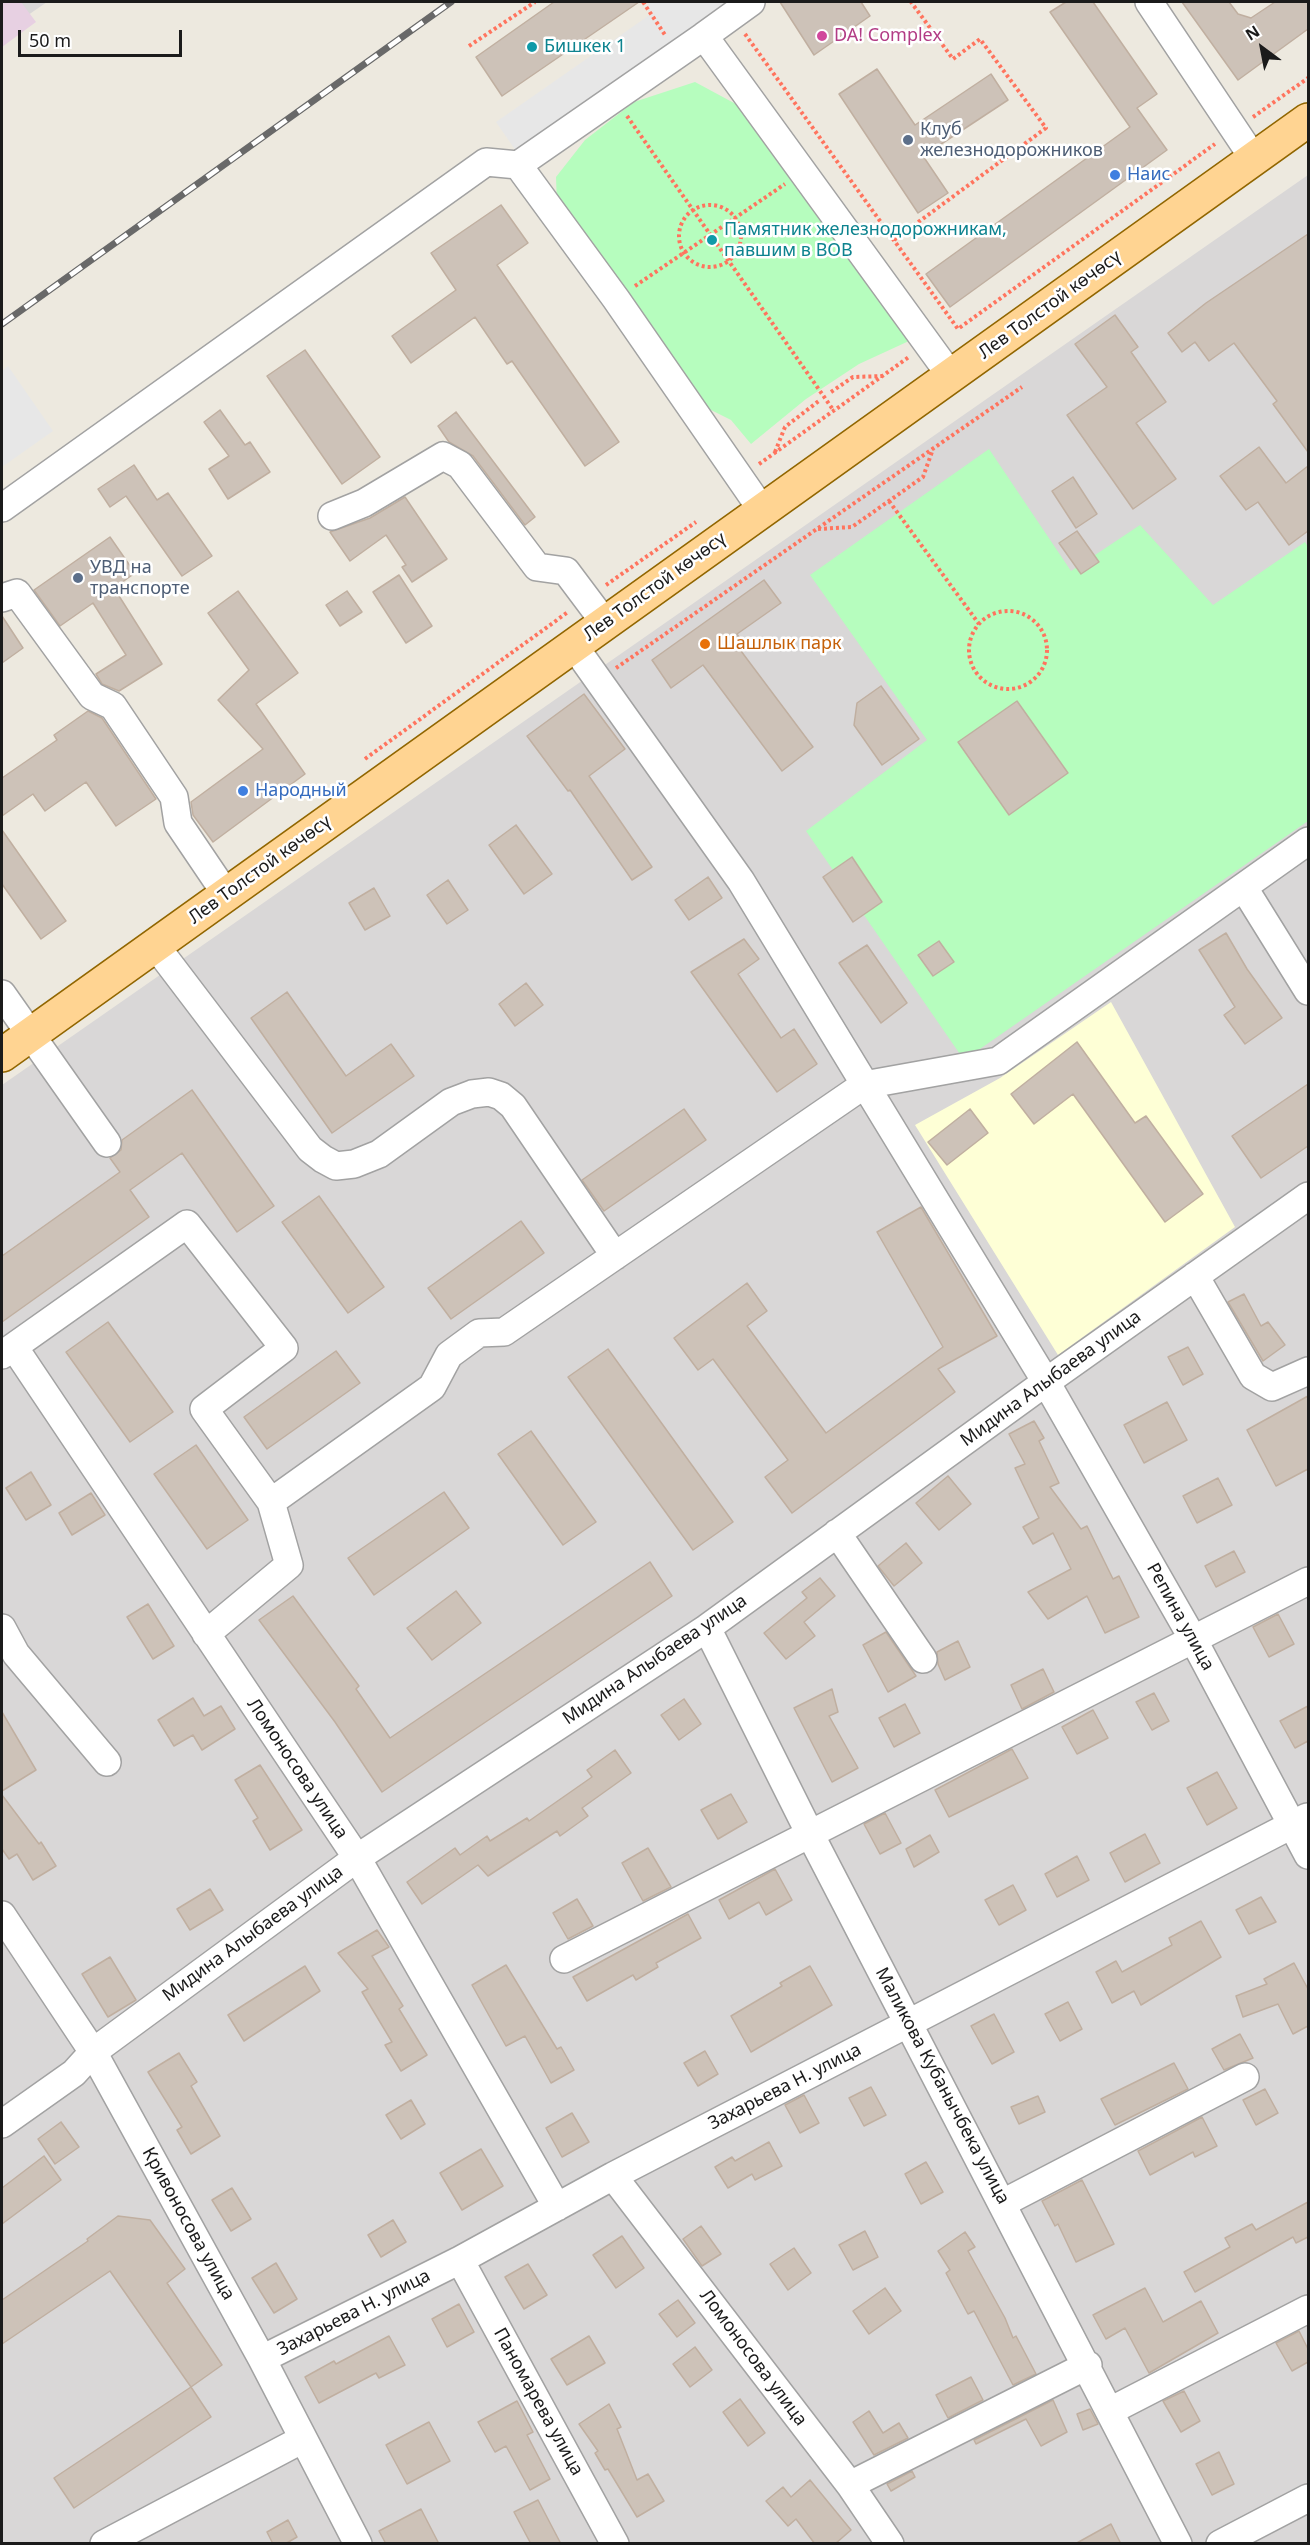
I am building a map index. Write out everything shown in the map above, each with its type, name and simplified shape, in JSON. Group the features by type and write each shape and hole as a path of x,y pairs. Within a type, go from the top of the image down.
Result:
{"main road":[{"name":"Лев Толстой көчөсү","path":"2,1055 1308,120"}],"street":[{"path":"2,508 486,162 519,165 751,2"},
{"path":"1149,2 1254,159"},
{"path":"704,36 951,376"},
{"path":"519,165 616,299 762,510"},
{"path":"332,516 364,503 443,456 460,465 537,567 566,571 605,623"},
{"path":"2,598 17,593 92,696 114,706 174,797 178,822 226,894"},
{"name":"Репина улица","path":"574,646 741,881 1046,1382 1193,1639 1301,1820 1308,1855"},
{"path":"271,1502 432,1387 449,1355 479,1334 504,1332 864,1085 998,1061 1308,842"},
{"path":"1244,888 1308,992"},
{"path":"154,945 310,1149 323,1159 336,1166 363,1161 379,1154 452,1102 472,1094 489,1092 501,1096 513,1106 615,1256"},
{"path":"2,994 107,1143"},
{"name":"Мидина Алыбаева улица","path":"2,2124 74,2073 93,2052 357,1858 707,1628 1046,1382 1308,1196"},
{"path":"8,1351 187,1224 284,1348 204,1409 271,1502 290,1565 206,1634"},
{"path":"1195,1276 1252,1376 1272,1387 1308,1371"},
{"name":"Ломоносова улица","path":"8,1351 206,1634 357,1858 556,2207"},
{"path":"837,1533 923,1659"},
{"path":"564,1959 1308,1581"},
{"name":"Маликова Кубанычбека улица","path":"707,1628 810,1834 1088,2365 1178,2544"},
{"path":"2,1629 16,1654 107,1762"},
{"name":"Захарьева Н. улица","path":"262,2359 460,2260 613,2176 1301,1820"},
{"name":"Кривоносова улица","path":"2,1915 93,2052 262,2359 358,2544"},
{"path":"1003,2202 1245,2077"},
{"name":"Ломоносова улица","path":"613,2176 850,2485 890,2544"},
{"name":"Паномарева улица","path":"460,2260 615,2544"},
{"path":"1110,2411 1308,2309"},
{"path":"850,2485 1088,2365"},
{"path":"104,2544 303,2439"},
{"path":"1220,2544 1308,2498"}],"path":[{"path":"469,46 535,2"},
{"path":"894,240 1046,128 980,39 953,59 911,2"},
{"path":"958,328 1308,78"},
{"path":"615,98 834,411"},
{"path":"616,299 803,172"},
{"path":"711,204 729,211 735,218 741,232 740,241 738,249 728,260 709,267 691,260 684,253 679,234 681,225 693,210 711,204"},
{"path":"756,466 910,357"},
{"path":"831,392 853,377 884,376"},
{"path":"598,680 1022,387"},
{"path":"775,453 785,427 820,400"},
{"path":"817,529 852,527 923,477 933,448"},
{"path":"889,501 979,624"},
{"path":"1004,611 1025,616 1041,629 1046,642 1047,656 1042,669 1033,680 1022,687 1009,689 996,687 984,681 970,660 969,647 979,624 991,615 1004,611"}],"shaded area":[{"path":"2,2 47,2 2,33"},
{"path":"2,2 21,2 36,22 2,47"},
{"path":"651,2 732,2 516,151 496,122 651,14 645,6"},
{"path":"1308,175 1308,2543 2,2543 2,1085"},
{"path":"8,366 53,431 2,467 2,371"},
{"path":"1111,1002 1235,1227 1058,1355 915,1125 1000,1078"}],"green space":[{"path":"695,82 747,110 887,303 909,341 859,364 806,399 751,444 731,420 703,406 557,206 556,177 585,140 634,102"},
{"path":"989,449 1071,571 1140,525 1213,605 1305,542 1308,547 1308,821 964,1060 806,831 927,740 810,575"}],"building":[{"name":"Бишкек 1","path":"554,2 639,2 502,96 476,57"},
{"name":"DA! Complex","path":"780,2 861,2 870,16 814,55"},
{"path":"1066,2 1093,2 1157,94 1137,108 1167,150 950,307 926,274 1130,127 1050,12"},
{"path":"1182,2 1229,2 1238,14 1251,18 1275,2 1308,2 1308,29 1238,80"},
{"name":"Клуб железнодорожников","path":"877,69 915,125 991,74 1008,100 923,156 948,193 918,213 839,94"},
{"path":"501,205 528,243 497,265 619,442 585,466 512,361 507,364 475,317 411,363 392,336 456,290 431,253"},
{"path":"1308,234 1308,452 1273,404 1277,401 1234,343 1209,361 1195,342 1182,352 1168,333 1206,303"},
{"path":"1115,315 1138,347 1131,352 1166,402 1136,423 1176,479 1133,509 1067,415 1107,387 1075,344"},
{"path":"305,350 380,457 342,484 267,376"},
{"path":"220,410 245,445 250,442 270,472 228,499 209,469 229,456 204,422"},
{"path":"456,412 535,517 525,525 473,456 449,442 438,426"},
{"path":"1259,447 1286,483 1308,466 1308,531 1289,545 1258,502 1246,510 1220,476"},
{"path":"134,465 157,500 168,493 212,556 182,576 126,496 110,507 98,489"},
{"path":"1073,477 1097,514 1076,528 1052,491"},
{"path":"405,497 447,559 412,582 402,567 406,565 386,535 350,561 330,532 370,518"},
{"path":"1077,531 1099,562 1081,574 1059,543"},
{"path":"110,537 135,573 114,588 162,664 119,691 102,684 96,674 126,655 93,603 60,626 34,590"},
{"path":"399,575 432,626 406,643 373,592"},
{"path":"764,580 781,603 737,634 740,639 735,643 813,747 782,771 703,665 671,688 652,660"},
{"path":"238,591 298,673 256,704 305,774 213,842 193,815 191,802 263,749 218,700 249,670 208,613"},
{"path":"347,591 362,612 340,626 326,605"},
{"path":"2,616 23,648 2,663"},
{"path":"881,686 919,739 882,765 854,725 857,703"},
{"path":"584,694 625,749 589,776 652,867 632,880 570,790 568,791 527,736"},
{"path":"1017,701 1068,773 1009,815 958,742"},
{"path":"88,711 102,718 156,799 116,826 86,782 45,811 33,794 2,816 2,778 57,740 54,735"},
{"path":"516,825 552,874 524,894 489,845"},
{"path":"2,830 66,921 41,939 2,884"},
{"path":"852,857 882,902 853,922 823,877"},
{"path":"708,877 722,898 689,920 675,900"},
{"path":"448,880 468,910 447,924 427,895"},
{"path":"374,888 390,916 365,930 349,903"},
{"path":"1226,933 1247,969 1282,1018 1245,1044 1224,1015 1235,1007 1199,950"},
{"path":"744,939 759,959 738,974 781,1038 794,1029 817,1064 777,1092 691,972"},
{"path":"939,941 954,962 933,976 918,955"},
{"path":"867,945 907,1003 881,1023 839,963"},
{"path":"526,983 543,1005 515,1026 499,1004"},
{"path":"287,992 346,1076 391,1044 414,1076 332,1133 251,1018"},
{"path":"1077,1042 1135,1123 1146,1116 1203,1194 1165,1222 1073,1094 1034,1124 1011,1094"},
{"path":"1308,1084 1308,1146 1261,1178 1232,1136"},
{"path":"192,1090 274,1206 237,1232 182,1153 130,1190 149,1217 2,1322 2,1256 120,1172 110,1158 121,1150 122,1140"},
{"path":"684,1109 706,1140 604,1211 582,1180"},
{"path":"970,1109 988,1133 947,1165 928,1142"},
{"path":"319,1196 384,1287 348,1313 282,1222"},
{"path":"921,1207 997,1336 938,1369 955,1392 792,1513 765,1477 788,1460 713,1359 698,1370 674,1338 747,1283 767,1311 747,1326 826,1433 943,1347 877,1232"},
{"path":"521,1221 544,1253 451,1319 428,1288"},
{"path":"1244,1294 1261,1326 1268,1322 1285,1345 1263,1361 1228,1302"},
{"path":"108,1322 173,1412 130,1442 66,1352"},
{"path":"1188,1347 1203,1374 1183,1385 1168,1357"},
{"path":"608,1349 733,1522 693,1550 568,1377"},
{"path":"336,1351 360,1383 267,1449 244,1417"},
{"path":"1308,1396 1308,1469 1276,1486 1247,1430"},
{"path":"1167,1402 1187,1440 1144,1463 1124,1425"},
{"path":"1034,1421 1044,1438 1039,1441 1059,1483 1050,1487 1081,1529 1087,1526 1113,1579 1119,1576 1139,1617 1105,1633 1087,1596 1048,1619 1028,1592 1071,1569 1053,1533 1033,1544 1023,1527 1039,1518 1015,1468 1025,1464 1009,1434"},
{"path":"531,1431 596,1522 563,1545 498,1454"},
{"path":"196,1445 248,1520 207,1549 154,1474"},
{"path":"31,1472 51,1505 26,1520 6,1488"},
{"path":"948,1476 971,1504 939,1530 916,1503"},
{"path":"1218,1478 1232,1505 1197,1523 1183,1496"},
{"path":"444,1492 469,1528 374,1595 348,1558"},
{"path":"91,1493 105,1515 72,1535 59,1513"},
{"path":"906,1543 922,1563 894,1586 878,1566"},
{"path":"1234,1551 1245,1572 1216,1587 1205,1566"},
{"path":"650,1562 672,1596 382,1792 335,1722 259,1620 293,1596 359,1686 356,1689 390,1738"},
{"path":"820,1578 835,1596 804,1622 815,1636 786,1659 764,1633 807,1598 802,1592"},
{"path":"456,1591 481,1623 432,1660 407,1628"},
{"path":"148,1604 174,1646 153,1659 127,1617"},
{"path":"1278,1614 1294,1644 1269,1657 1253,1627"},
{"path":"886,1632 916,1676 888,1692 863,1645"},
{"path":"958,1641 970,1667 945,1680 938,1664 937,1652"},
{"path":"1043,1669 1054,1692 1022,1709 1011,1685"},
{"path":"832,1689 838,1712 829,1716 858,1768 832,1782 794,1708"},
{"path":"1154,1693 1169,1721 1152,1730 1136,1702"},
{"path":"193,1698 204,1716 221,1706 235,1729 202,1750 193,1735 174,1746 158,1720"},
{"path":"684,1699 701,1724 679,1740 661,1715"},
{"path":"905,1704 920,1733 894,1747 879,1718"},
{"path":"1308,1706 1308,1741 1295,1748 1280,1721"},
{"path":"1093,1710 1108,1738 1077,1754 1062,1727"},
{"path":"2,1712 36,1770 2,1791"},
{"path":"1012,1749 1028,1778 949,1817 935,1790"},
{"path":"615,1750 631,1773 582,1808 588,1816 560,1836 557,1831 488,1876 478,1865 422,1904 407,1882 455,1848 460,1855 487,1836 490,1841 527,1818 529,1821 592,1777 587,1770"},
{"path":"260,1765 302,1830 270,1850 253,1821 258,1818 235,1780"},
{"path":"1217,1772 1237,1808 1207,1825 1187,1788"},
{"path":"731,1794 747,1822 718,1839 701,1810"},
{"path":"2,1795 39,1844 41,1842 56,1866 33,1880 17,1854 9,1859 2,1849"},
{"path":"885,1813 901,1843 880,1854 864,1824"},
{"path":"1145,1834 1160,1863 1125,1882 1110,1853"},
{"path":"930,1835 939,1852 914,1867 906,1849"},
{"path":"648,1848 671,1887 643,1901 622,1863"},
{"path":"1077,1856 1089,1880 1057,1897 1045,1874"},
{"path":"775,1869 792,1900 766,1915 759,1902 729,1919 719,1900"},
{"path":"1013,1885 1026,1910 999,1925 985,1900"},
{"path":"210,1889 223,1910 190,1930 177,1909"},
{"path":"1261,1897 1276,1922 1249,1934 1236,1910"},
{"path":"577,1899 593,1926 568,1939 553,1913"},
{"path":"688,1914 701,1938 656,1963 658,1967 636,1980 633,1975 587,2001 573,1977"},
{"path":"1201,1921 1221,1957 1141,2005 1134,1991 1112,2003 1096,1972 1116,1961 1122,1972 1172,1945 1169,1938"},
{"path":"377,1930 389,1947 372,1956 403,2006 399,2009 427,2055 401,2071 385,2045 392,2042 362,1992 368,1989 338,1953"},
{"path":"110,1957 136,2000 108,2017 82,1974"},
{"path":"1294,1963 1308,1989 1308,2026 1293,2034 1278,2004 1243,2017 1236,1996 1267,1984 1264,1979"},
{"path":"506,1965 557,2049 561,2047 574,2070 551,2083 525,2036 506,2046 472,1985"},
{"path":"305,1966 320,1991 244,2041 228,2015"},
{"path":"810,1966 832,2005 751,2052 731,2016 782,1986 780,1983"},
{"path":"1068,2002 1082,2029 1060,2041 1045,2014"},
{"path":"994,2014 1014,2052 992,2064 971,2026"},
{"path":"1240,2034 1253,2058 1224,2070 1212,2049"},
{"path":"705,2051 718,2074 698,2086 684,2063"},
{"path":"179,2053 197,2082 191,2086 220,2136 191,2154 177,2130 182,2127 148,2072"},
{"path":"1174,2063 1188,2089 1115,2125 1101,2099"},
{"path":"871,2087 886,2115 864,2126 849,2098"},
{"path":"1265,2089 1278,2113 1256,2125 1243,2100"},
{"path":"804,2095 819,2123 800,2133 785,2105"},
{"path":"1038,2096 1045,2112 1019,2124 1011,2107"},
{"path":"411,2100 425,2124 401,2139 386,2115"},
{"path":"572,2113 589,2142 562,2157 546,2128"},
{"path":"1202,2117 1217,2146 1195,2157 1193,2152 1150,2175 1138,2151"},
{"path":"61,2122 79,2147 55,2164 38,2139"},
{"path":"769,2142 782,2166 755,2180 752,2174 728,2188 715,2167 732,2157 735,2161"},
{"path":"481,2149 503,2186 462,2210 440,2173"},
{"path":"44,2156 61,2180 2,2224 2,2188"},
{"path":"926,2162 943,2192 921,2204 905,2174"},
{"path":"1082,2180 1114,2244 1076,2262 1058,2224 1055,2226 1042,2201"},
{"path":"232,2188 251,2219 231,2231 212,2200"},
{"path":"1308,2202 1308,2237 1296,2243 1293,2237 1195,2292 1184,2272 1230,2247 1225,2238 1252,2224 1256,2230"},
{"path":"118,2216 150,2220 185,2269 167,2283 222,2365 191,2387 110,2271 2,2344 2,2300 88,2241 87,2239"},
{"path":"393,2220 406,2242 381,2257 368,2235"},
{"path":"701,2226 721,2254 702,2266 683,2239"},
{"path":"865,2231 878,2257 853,2270 839,2245"},
{"path":"965,2232 975,2247 968,2251 1005,2318 1013,2338 1016,2336 1036,2374 1013,2385 974,2311 968,2314 946,2273 950,2270 938,2251"},
{"path":"622,2236 644,2268 616,2288 593,2255"},
{"path":"794,2248 811,2273 788,2290 770,2264"},
{"path":"276,2263 297,2299 274,2313 252,2278"},
{"path":"528,2264 547,2295 524,2309 505,2277"},
{"path":"885,2288 901,2311 869,2334 853,2311"},
{"path":"1145,2288 1163,2322 1201,2301 1218,2333 1149,2373 1125,2328 1106,2339 1093,2315"},
{"path":"678,2300 695,2323 677,2337 659,2314"},
{"path":"459,2304 474,2332 447,2347 432,2319"},
{"path":"1299,2331 1308,2349 1308,2362 1292,2371 1276,2343"},
{"path":"389,2336 405,2365 379,2378 376,2373 319,2403 305,2377 334,2361 336,2364"},
{"path":"589,2336 605,2363 567,2385 551,2359"},
{"path":"695,2347 712,2370 690,2387 673,2364"},
{"path":"971,2377 983,2400 948,2418 936,2395"},
{"path":"191,2387 211,2417 74,2508 54,2478"},
{"path":"1184,2391 1200,2421 1181,2432 1163,2401"},
{"path":"740,2399 765,2433 748,2446 723,2412"},
{"path":"1053,2400 1067,2432 1041,2446 1026,2419 976,2444 974,2440"},
{"path":"517,2401 533,2432 527,2435 550,2479 530,2490 506,2446 495,2452 478,2422"},
{"path":"609,2404 621,2427 617,2429 637,2480 648,2474 664,2501 637,2517 608,2469 605,2470 595,2453 598,2451 579,2424"},
{"path":"1090,2409 1098,2424 1083,2430 1077,2414"},
{"path":"869,2411 883,2433 899,2423 908,2438 874,2455 853,2422"},
{"path":"429,2422 450,2461 407,2484 386,2445"},
{"path":"1219,2452 1234,2484 1212,2495 1196,2464"},
{"path":"912,2471 915,2477 891,2491 887,2484"},
{"path":"810,2480 851,2530 835,2544 815,2544 796,2519 788,2526 766,2501 783,2487 791,2497"},
{"path":"538,2500 561,2544 531,2544 514,2512"},
{"path":"421,2509 439,2544 386,2544 379,2531"},
{"path":"288,2520 297,2537 285,2544 273,2544 267,2532"},
{"path":"1111,2524 1121,2544 1075,2544"}],"railway":[{"path":"2,324 451,2"}],"place":[{"name":"DA! Complex","path":"822,36"},
{"name":"Бишкек 1","path":"532,47"},
{"name":"Клуб железнодорожников","path":"908,140"},
{"name":"Наис","path":"1115,175"},
{"name":"Памятник железнодорожникам, павшим в ВОВ","path":"712,240"},
{"name":"УВД на транспорте","path":"78,578"},
{"name":"Шашлык парк","path":"705,644"},
{"name":"Народный","path":"243,791"}]}
